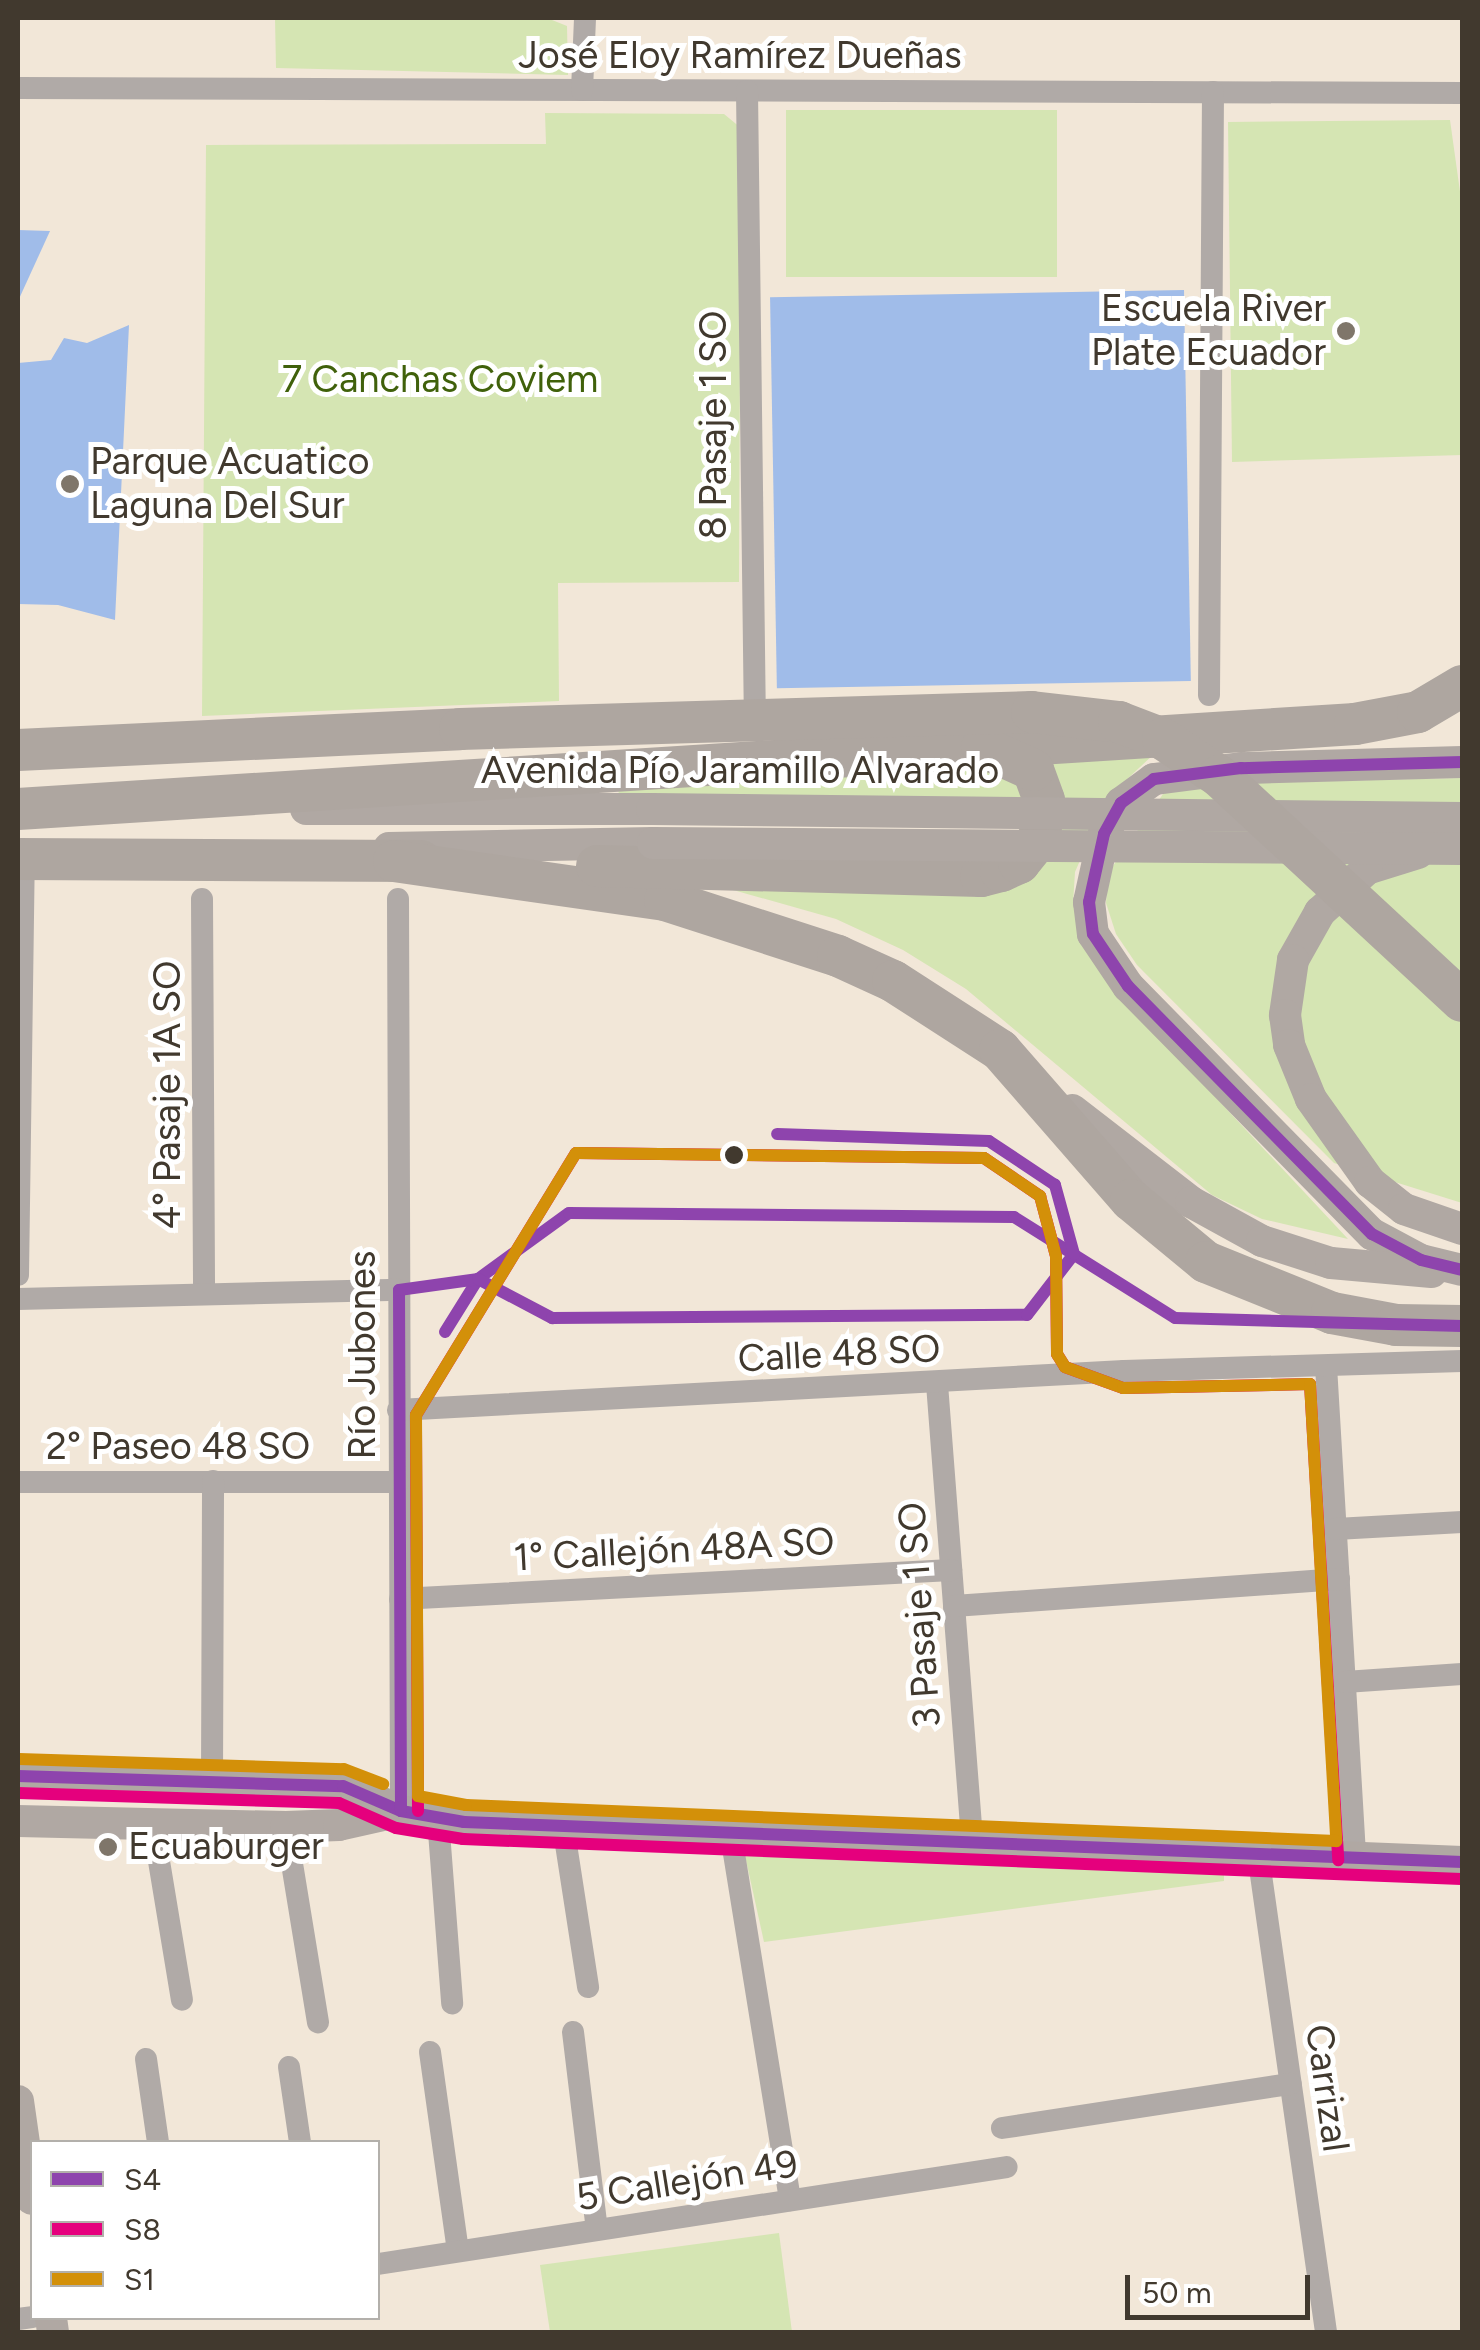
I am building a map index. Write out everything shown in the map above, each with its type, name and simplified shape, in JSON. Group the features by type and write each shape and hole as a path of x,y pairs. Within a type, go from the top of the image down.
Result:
{"highway":[{"path":"18,809 967,744 1394,721 1462,686"},
{"path":"18,750 460,729 1032,712 1118,722 1164,740 1219,776 1462,1001"},
{"path":"396,879 981,876 1030,852 1044,822 1044,800 1032,770 1019,759 967,744"},
{"path":"21,859 235,860 396,879 596,886 719,914 893,981 1000,1050 1131,1200 1206,1262 1332,1313 1396,1325 1462,1326"}],"main road":[{"path":"1462,762 1241,768 1154,779 1122,803 1090,877 1094,934 1128,986 1372,1234 1421,1260 1462,1270"},
{"name":"Avenida Pío Jaramillo Alvarado","path":"18,809 652,809 1462,818"},
{"name":"Avenida Pío Jaramillo Alvarado","path":"235,860 466,842 1450,849"},
{"path":"1450,849 1367,869 1339,890 1293,960 1285,1015 1289,1045 1311,1100 1370,1182 1404,1210 1462,1229"},
{"path":"1000,1050 1190,1202 1262,1241 1367,1268 1462,1270"},
{"path":"18,1776 342,1786 402,1812 438,1819 1462,1862"},
{"path":"18,1820 339,1826 402,1812"},
{"path":"18,2101 30,2185"}],"street":[{"path":"582,90 585,18"},
{"name":"José Eloy Ramírez Dueñas","path":"18,88 1462,93"},
{"name":"8 Pasaje 1 SO","path":"748,91 756,758"},
{"path":"1210,695 1213,92"},
{"path":"18,1274 21,859"},
{"name":"Río Jubones","path":"396,879 402,1812"},
{"name":"4° Pasaje 1A SO","path":"202,900 204,1291"},
{"path":"18,1300 204,1291 399,1290"},
{"name":"Calle 48 SO","path":"398,1410 937,1384 1124,1370 1462,1362"},
{"path":"1326,1366 1355,1858"},
{"name":"3 Pasaje 1 SO","path":"937,1384 972,1841"},
{"name":"2° Paseo 48 SO","path":"18,1482 398,1482"},
{"path":"212,1781 213,1482"},
{"path":"1336,1529 1462,1522"},
{"name":"1° Callejón 48A SO","path":"400,1599 951,1570"},
{"path":"954,1606 1339,1579"},
{"path":"1345,1682 1462,1674"},
{"path":"438,1819 452,2003"},
{"path":"153,1824 182,2000"},
{"path":"563,1824 588,1987"},
{"path":"286,1827 318,2022"},
{"path":"730,1829 790,2200"},
{"name":"Carrizal","path":"1258,1854 1326,2332"},
{"path":"572,2032 597,2230"},
{"path":"430,2052 458,2251"},
{"path":"146,2059 158,2140"},
{"path":"289,2067 300,2140"},
{"path":"1002,2128 1291,2084"},
{"name":"5 Callejón 49","path":"380,2264 1007,2167"}],"green space":[{"path":"275,18 547,18 567,26 568,75 276,68"},
{"path":"786,110 1057,110 1057,277 786,277"},
{"name":"7 Canchas Coviem","path":"545,113 724,114 741,128 739,582 558,583 559,701 202,716 206,145 546,144"},
{"name":"Escuela River Plate Ecuador","path":"1450,120 1462,206 1462,455 1232,462 1228,122"},
{"path":"1040,749 1155,753 1107,798 1075,872 1073,904 1104,978 1348,1239 1262,1219 1212,1195 966,989 903,950 836,919 705,882 1016,886"},
{"path":"970,762 1009,772 1027,798 619,794 617,785"},
{"path":"1462,778 1462,1203 1334,1163 1137,965 1116,934 1106,903 1108,873 1163,794 1184,784"},
{"path":"742,1842 1224,1871 1224,1881 764,1942"},
{"path":"779,2233 792,2332 550,2332 540,2265"}],"water":[{"path":"18,230 50,231 18,301"},
{"path":"1184,290 1191,681 777,688 770,297"},
{"name":"Parque Acuatico Laguna Del Sur","path":"129,325 115,620 58,605 18,604 18,363 51,360 64,338 87,343"}],"transit line":[{"name":"S4","path":"1462,762 1241,768 1154,779 1121,803 1104,834 1089,902 1093,934 1128,986 1372,1234 1421,1260 1462,1270"},
{"name":"S4","path":"401,1811 399,1290 478,1279 552,1318 1027,1315 1074,1254 1055,1185 989,1141 777,1134"},
{"name":"S8","path":"418,1811 416,1415 576,1153 984,1158 1040,1196 1056,1256 1057,1354 1065,1367 1123,1388 1310,1384 1338,1860"},
{"name":"S1","path":"576,1153 984,1158 1040,1196 1056,1256 1057,1354 1065,1367 1123,1388 1310,1384 1336,1841 466,1805 418,1796 416,1415 576,1153"},
{"name":"S4","path":"445,1332 478,1279 569,1213 1014,1217 1175,1318 1462,1326"},
{"name":"S1","path":"19,1759 344,1769 383,1784"},
{"name":"S4","path":"18,1776 343,1786 401,1811 464,1822 1462,1862"},
{"name":"S8","path":"18,1793 339,1803 396,1828 463,1839 1461,1879"}],"place":[{"name":"Escuela River Plate Ecuador","path":"1346,331"},
{"name":"Parque Acuatico Laguna Del Sur","path":"70,484"},
{"name":"Ecuaburger","path":"108,1847"}]}
